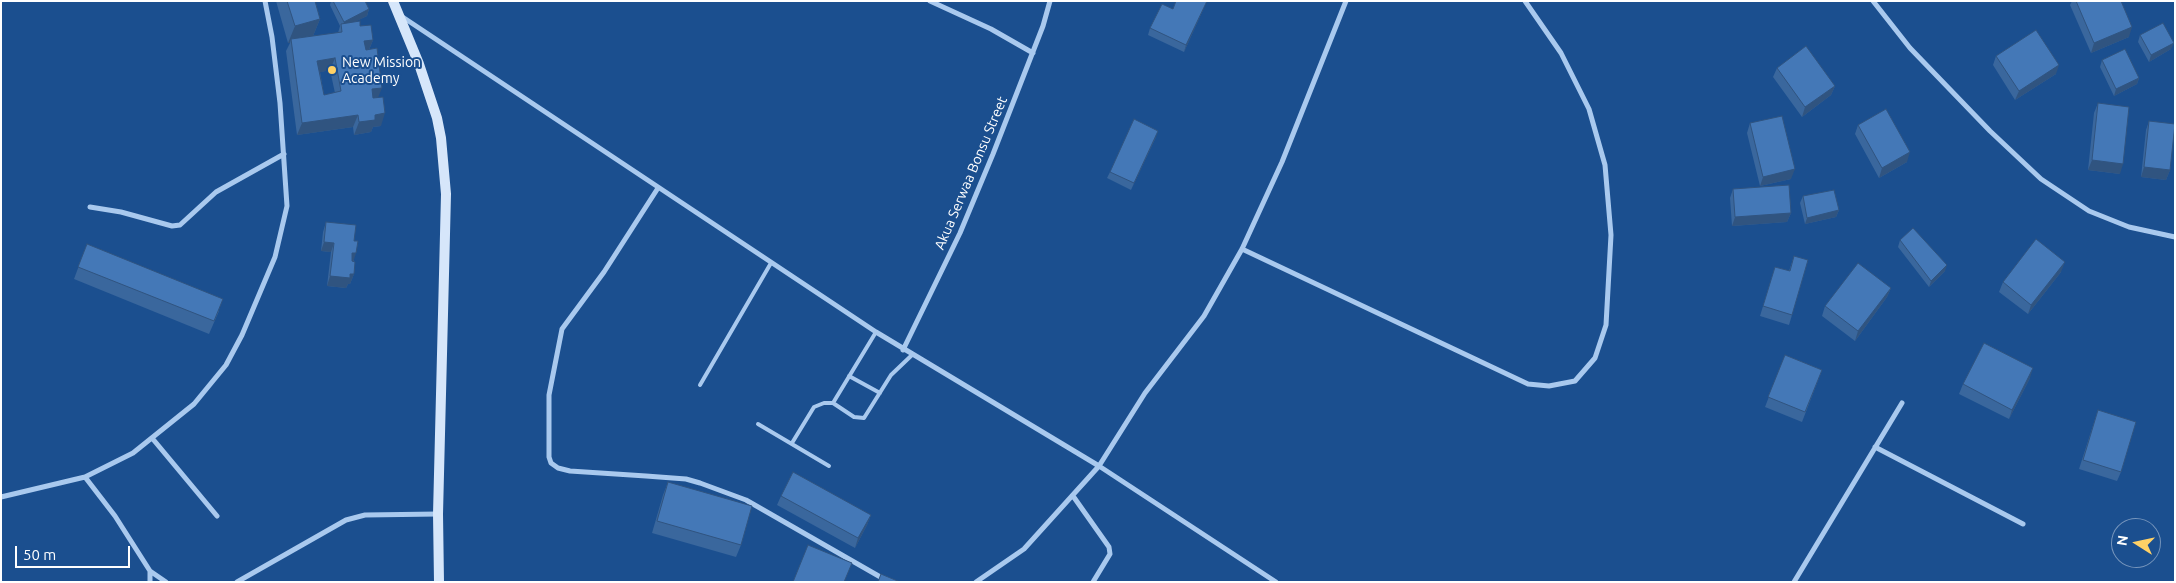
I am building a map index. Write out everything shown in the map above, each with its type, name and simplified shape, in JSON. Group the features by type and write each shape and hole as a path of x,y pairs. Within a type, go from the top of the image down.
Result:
{"street":[{"path":"1,497 85,477 133,453 194,404 210,388 226,365 242,335 275,257 282,234 287,206 284,154 272,37 265,1"},
{"path":"393,1 401,16 437,118 441,138 446,194 438,514 439,582"},
{"path":"930,1 991,29 1032,53"},
{"name":"Akua Serwaa Bonsu Street","path":"903,350 960,233 1032,53 1050,1"},
{"path":"976,582 1024,549 1074,496 1099,466 1145,393 1204,316 1242,249 1282,162 1346,1"},
{"path":"1242,249 1528,384 1549,386 1575,381 1595,358 1606,325 1611,235 1605,165 1589,109 1560,53 1525,1"},
{"path":"1873,1 1910,48 1990,131 2041,179 2089,211 2129,227 2175,237"},
{"path":"401,16 903,350 1099,466 1276,582"},
{"path":"90,207 120,212 176,226 189,219 216,192 284,154"},
{"path":"658,188 604,272 562,329 548,395 549,458 551,463 558,468 570,472 676,478 700,483 746,500 889,582"},
{"path":"1794,582 1902,403"},
{"path":"152,438 217,516"},
{"path":"1875,447 2023,524"},
{"path":"85,477 115,516 150,570 166,582"},
{"path":"1074,496 1109,546 1110,554 1094,582"},
{"path":"238,582 346,520 365,515 438,514"},
{"path":"150,570 150,582"}],"lane":[{"path":"700,385 771,263"},
{"path":"832,403 876,332"},
{"path":"792,443 814,407 824,403 832,403 860,419 868,414 891,375 912,355"},
{"path":"850,376 880,393"},
{"path":"758,424 829,466"}],"building":[{"path":"287,1 315,1 320,19 295,26"},
{"path":"333,1 365,1 369,9 344,22"},
{"path":"1176,1 1207,1 1186,45 1150,28 1162,4 1173,9"},
{"path":"2076,1 2121,1 2132,27 2094,43"},
{"path":"360,21 360,26 371,25 373,40 364,41 366,50 377,48 382,88 372,89 373,98 383,97 385,113 375,115 375,120 359,122 358,115 302,123 291,39 342,32 341,24","holes":["335,58 341,91 324,95 317,61"]},
{"path":"2163,23 2174,43 2151,55 2140,35"},
{"path":"2036,30 2059,65 2019,91 1996,56"},
{"path":"1806,46 1835,86 1805,107 1777,68"},
{"path":"2125,49 2139,78 2116,89 2102,60"},
{"path":"2098,103 2129,107 2123,164 2092,160"},
{"path":"1886,109 1910,152 1882,168 1858,125"},
{"path":"1782,116 1795,169 1763,177 1750,123"},
{"path":"1134,119 1158,131 1134,183 1110,172"},
{"path":"2149,121 2175,124 2170,170 2144,167"},
{"path":"1789,185 1791,213 1735,217 1733,189"},
{"path":"1834,190 1839,210 1807,218 1803,196"},
{"path":"326,222 356,225 354,241 358,241 356,253 352,253 352,261 355,262 354,274 350,274 350,278 330,276 334,243 324,242"},
{"path":"1913,228 1947,265 1931,281 1900,240"},
{"path":"2036,239 2065,262 2031,305 2003,282"},
{"path":"87,244 223,299 214,321 78,267"},
{"path":"1794,256 1808,260 1792,315 1763,306 1775,267 1790,271"},
{"path":"1858,263 1891,288 1858,331 1825,306"},
{"path":"1984,343 2033,368 2012,410 1963,384"},
{"path":"1785,355 1822,370 1805,412 1768,397"},
{"path":"2098,410 2136,422 2121,472 2083,460"},
{"path":"793,472 871,515 858,538 781,496"},
{"path":"668,482 752,506 741,545 657,521"},
{"path":"808,545 852,563 844,582 793,582"},
{"path":"881,574 900,582 878,582"}],"place":[{"name":"New Mission Academy","path":"332,70"}]}
